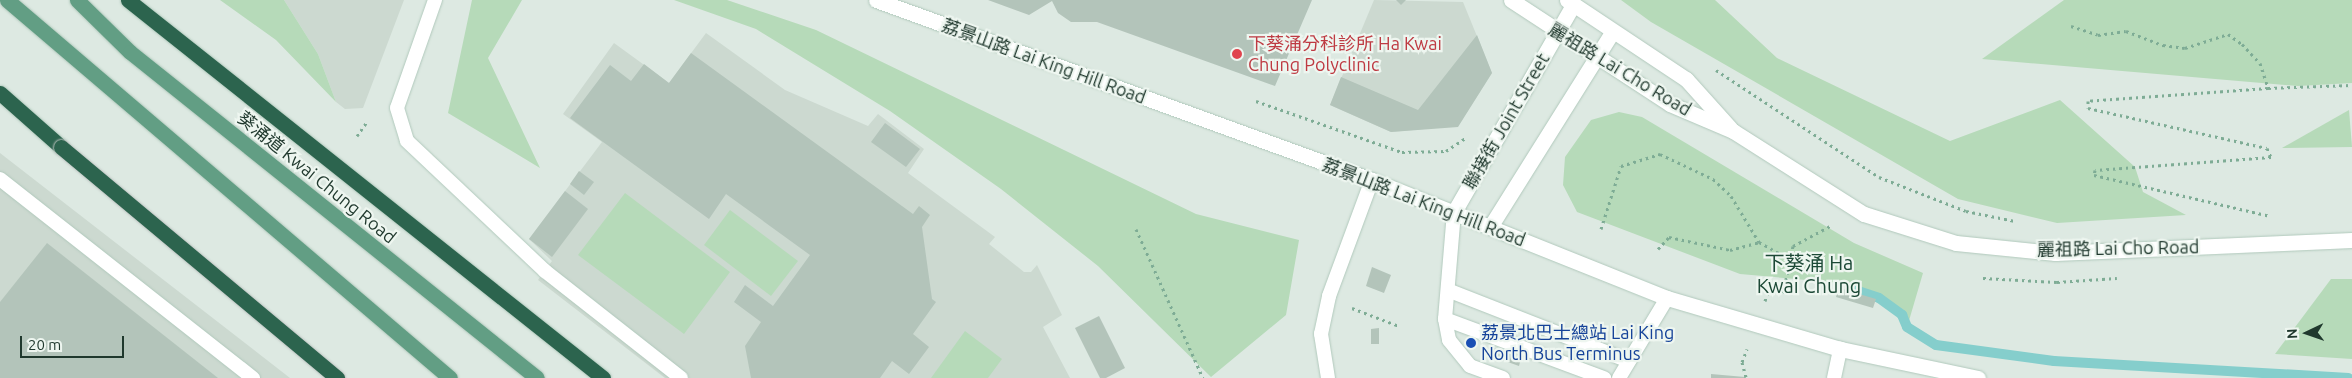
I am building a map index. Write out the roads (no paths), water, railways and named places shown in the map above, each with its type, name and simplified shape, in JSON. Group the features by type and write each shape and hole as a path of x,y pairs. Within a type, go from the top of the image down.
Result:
{"highway":[{"path":"128,0 496,295 603,378"},
{"path":"0,93 61,147 337,378"}],"main road":[{"path":"7,0 450,378"},
{"name":"葵涌道 Kwai Chung Road","path":"77,0 130,52 537,378"}],"street":[{"name":"荔景山路 Lai King Hill Road","path":"876,0 1372,180 1667,298 1840,349 1978,378"},
{"name":"麗祖路 Lai Cho Road","path":"1511,0 1557,32 1670,104 1733,131 1864,214 1956,243 2055,253 2352,240"},
{"name":"麗祖路 Lai Cho Road","path":"1570,2 1686,79 1733,131"},
{"name":"聯接街 Joint Street","path":"1454,212 1557,32 1570,2"},
{"path":"1490,227 1612,31"}],"lane":[{"path":"435,0 397,108 407,141 545,271 681,378"},
{"path":"0,179 253,378"},
{"path":"1328,378 1321,334 1327,305 1372,180"},
{"path":"1454,212 1450,291 1445,319 1457,355 1470,366 1503,378"},
{"path":"1450,291 1629,361"},
{"path":"1619,378 1667,298"},
{"path":"1445,319 1604,378"},
{"path":"1834,378 1840,349"}],"waterway":[{"path":"1852,289 1879,298 1902,315 1907,327 1936,345 2054,361 2349,378"}],"place":[{"name":"下葵涌分科診所 Ha Kwai Chung Polyclinic","path":"1237,54"},
{"name":"荔景北巴士總站 Lai King North Bus Terminus","path":"1471,343"}],"district":[{"name":"下葵涌 Ha Kwai Chung","path":"1809,274"}]}
